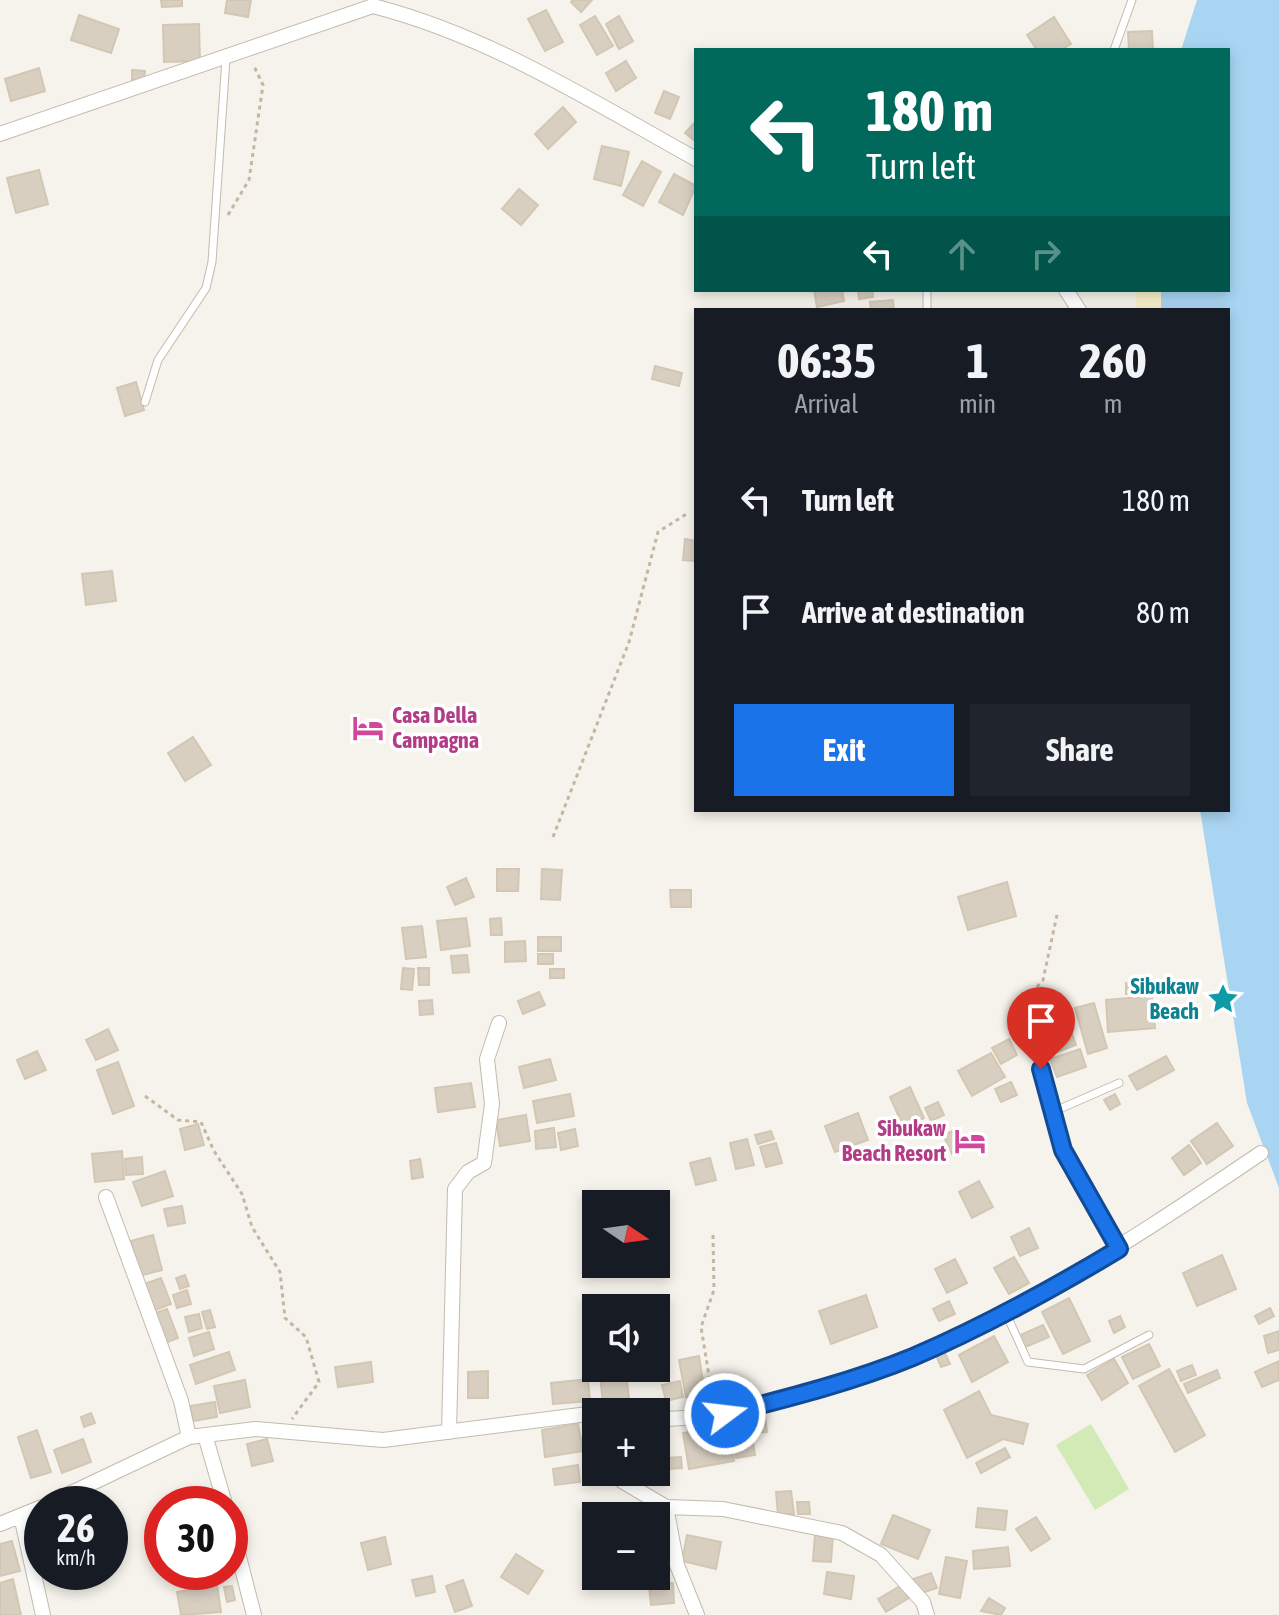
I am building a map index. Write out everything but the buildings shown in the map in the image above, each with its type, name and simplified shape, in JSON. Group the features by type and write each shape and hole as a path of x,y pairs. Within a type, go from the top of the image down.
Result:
{"street":[{"path":"0,134 226,59 373,6 422,19 484,43 694,158"},
{"path":"449,1432 455,1189 468,1172 484,1163 492,1104 487,1059 499,1023"},
{"path":"670,1418 716,1415 841,1383 914,1356 1119,1249 1261,1153"},
{"path":"106,1197 176,1387 218,1486"},
{"path":"87,1486 197,1436 256,1429 383,1440 582,1415"},
{"path":"630,1486 658,1502"},
{"path":"670,1507 723,1509 842,1533 881,1555 923,1602 927,1615"},
{"path":"0,1524 24,1515"},
{"path":"21,1516 43,1615"},
{"path":"670,1528 677,1565 697,1615"},
{"path":"248,1590 254,1615"}],"lane":[{"path":"1115,48 1132,0"},
{"path":"145,402 158,360 206,288 212,262 226,59"},
{"path":"1041,1069 1055,1111 1063,1150 1119,1249"},
{"path":"1055,1111 1119,1083"},
{"path":"1005,1311 1028,1362 1084,1369 1149,1335"}],"path":[{"path":"227,217 249,180 263,85 246,50"},
{"path":"553,837 629,642 658,532 688,513"},
{"path":"1041,1069 1019,1007 1043,980 1057,915"},
{"path":"145,1096 178,1120 201,1122 214,1151 242,1194 252,1227 280,1272 285,1318 306,1337 319,1382 282,1431"},
{"path":"713,1235 714,1290 701,1327 716,1415"}],"green space":[{"path":"1091,1424 1129,1489 1095,1510 1056,1445"}],"sand":[{"path":"1136,292 1161,292 1161,308 1136,308"}],"water":[{"path":"1197,0 1279,0 1279,1188 1247,1103 1200,812 1230,812 1230,308 1161,308 1161,292 1230,292 1230,48 1182,48"}],"place":[{"name":"Casa Della Campagna","path":"368,728"},
{"name":"Sibukaw Beach","path":"1223,999"},
{"name":"Sibukaw Beach Resort","path":"970,1141"}],"route":[{"path":"725,1414 827,1388 914,1356 1067,1280 1119,1249 1063,1150 1055,1111 1041,1069"}]}
